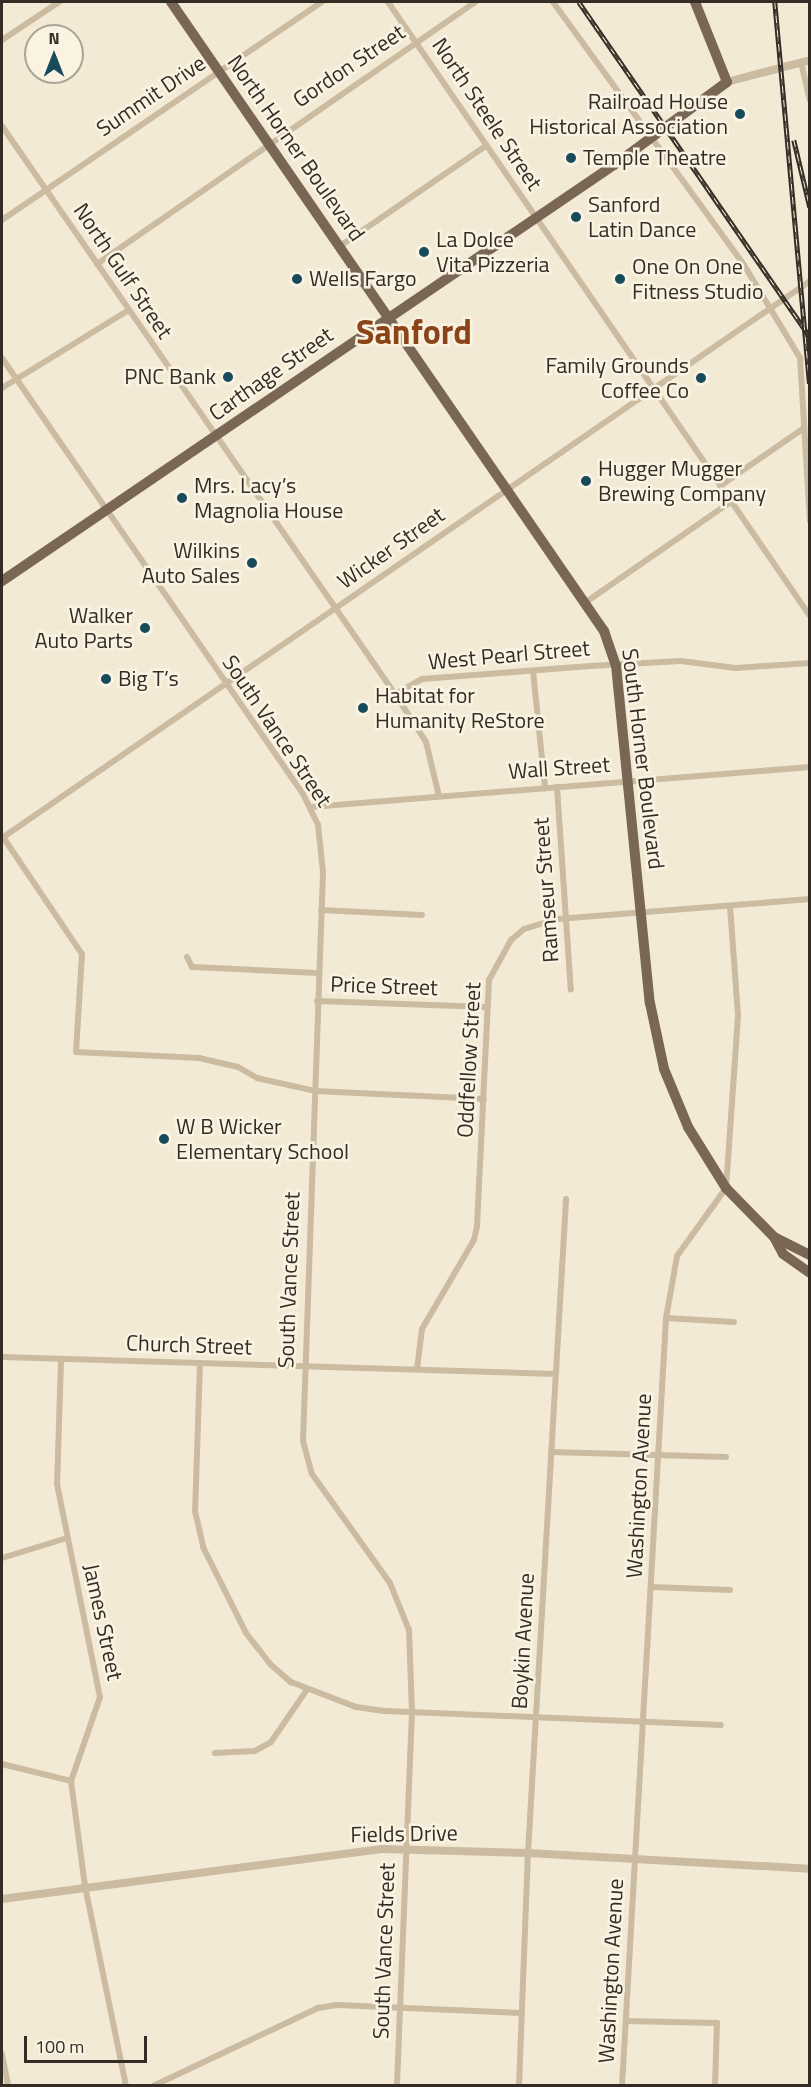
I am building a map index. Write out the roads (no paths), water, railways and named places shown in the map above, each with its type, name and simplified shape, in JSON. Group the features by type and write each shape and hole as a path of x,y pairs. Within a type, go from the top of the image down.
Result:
{"main road":[{"name":"North Horner Boulevard","path":"171,2 390,315"},
{"path":"695,2 727,82"},
{"name":"Carthage Street","path":"2,581 653,138 727,82"},
{"name":"South Horner Boulevard","path":"390,315 604,631 616,664 650,1004 664,1069 688,1126 726,1188 774,1237 783,1254 810,1273"},
{"name":"South Horner Boulevard","path":"774,1237 810,1255"}],"street":[{"path":"2,40 59,2"},
{"name":"Summit Drive","path":"2,220 322,2"},
{"name":"North Steele Street","path":"388,2 810,616"},
{"name":"Gordon Street","path":"97,264 268,143 475,2"},
{"path":"553,2 653,138 772,307 800,358 810,520"},
{"path":"727,82 805,61 810,100"},
{"name":"North Gulf Street","path":"2,126 127,311 426,741 439,796"},
{"path":"340,246 487,145"},
{"name":"Wicker Street","path":"2,838 810,281"},
{"path":"2,388 127,311"},
{"name":"South Vance Street","path":"2,358 311,807 320,836 321,910 303,1368 303,1441 312,1474 403,1607 412,1652 412,1711 398,2085"},
{"path":"720,486 804,428"},
{"path":"586,602 732,501"},
{"name":"West Pearl Street","path":"395,694 422,679 616,664 681,661 727,668 810,663"},
{"name":"Ramseur Street","path":"533,671 545,788"},
{"name":"Wall Street","path":"311,807 810,767"},
{"name":"Ramseur Street","path":"557,787 571,990"},
{"path":"2,838 82,954 76,1052 199,1058 238,1067 257,1078 315,1091 484,1099"},
{"name":"Oddfellow Street","path":"417,1369 422,1329 476,1233 487,1007 495,963 511,940 542,922 566,918 810,899"},
{"path":"726,1188 738,1015 730,906"},
{"path":"321,910 422,915"},
{"name":"Price Street","path":"187,957 192,967 318,973"},
{"name":"Price Street","path":"317,1001 487,1007"},
{"name":"Washington Avenue","path":"622,2085 666,1318 677,1256 726,1188"},
{"name":"Boykin Avenue","path":"519,2085 528,1853 566,1199"},
{"path":"666,1318 734,1322"},
{"name":"Church Street","path":"2,1357 555,1374"},
{"name":"James Street","path":"61,1360 57,1484 100,1697 71,1781 85,1886 126,2085"},
{"path":"200,1363 195,1511 203,1547 246,1633 270,1664 306,1690 356,1707 644,1724 721,1725"},
{"path":"551,1452 726,1457"},
{"path":"2,1558 67,1538"},
{"path":"652,1587 730,1590"},
{"path":"214,1753 255,1751 271,1742 306,1690"},
{"path":"2,1764 18,1771 71,1781"},
{"name":"Fields Drive","path":"2,1899 346,1852 406,1849 528,1853 810,1869"},
{"path":"153,2085 318,2008 401,2007 521,2013"},
{"path":"626,2021 717,2023 715,2085"},
{"path":"2,2054 8,2085"}],"railway":[{"path":"579,2 810,337"},
{"path":"775,2 810,383"},
{"path":"794,140 810,207"}],"place":[{"name":"Railroad House Historical Association","path":"740,114"},
{"name":"Temple Theatre","path":"571,158"},
{"name":"Sanford Latin Dance","path":"576,217"},
{"name":"La Dolce Vita Pizzeria","path":"424,252"},
{"name":"Wells Fargo","path":"297,279"},
{"name":"One On One Fitness Studio","path":"620,279"},
{"name":"PNC Bank","path":"228,377"},
{"name":"Family Grounds Coffee Co","path":"701,378"},
{"name":"Hugger Mugger Brewing Company","path":"586,481"},
{"name":"Mrs. Lacy’s Magnolia House","path":"182,498"},
{"name":"Wilkins Auto Sales","path":"252,563"},
{"name":"Walker Auto Parts","path":"145,628"},
{"name":"Big T’s","path":"106,679"},
{"name":"Habitat for Humanity ReStore","path":"363,708"},
{"name":"W B Wicker Elementary School","path":"164,1139"}],"district":[{"name":"Sanford","path":"414,332"}]}
